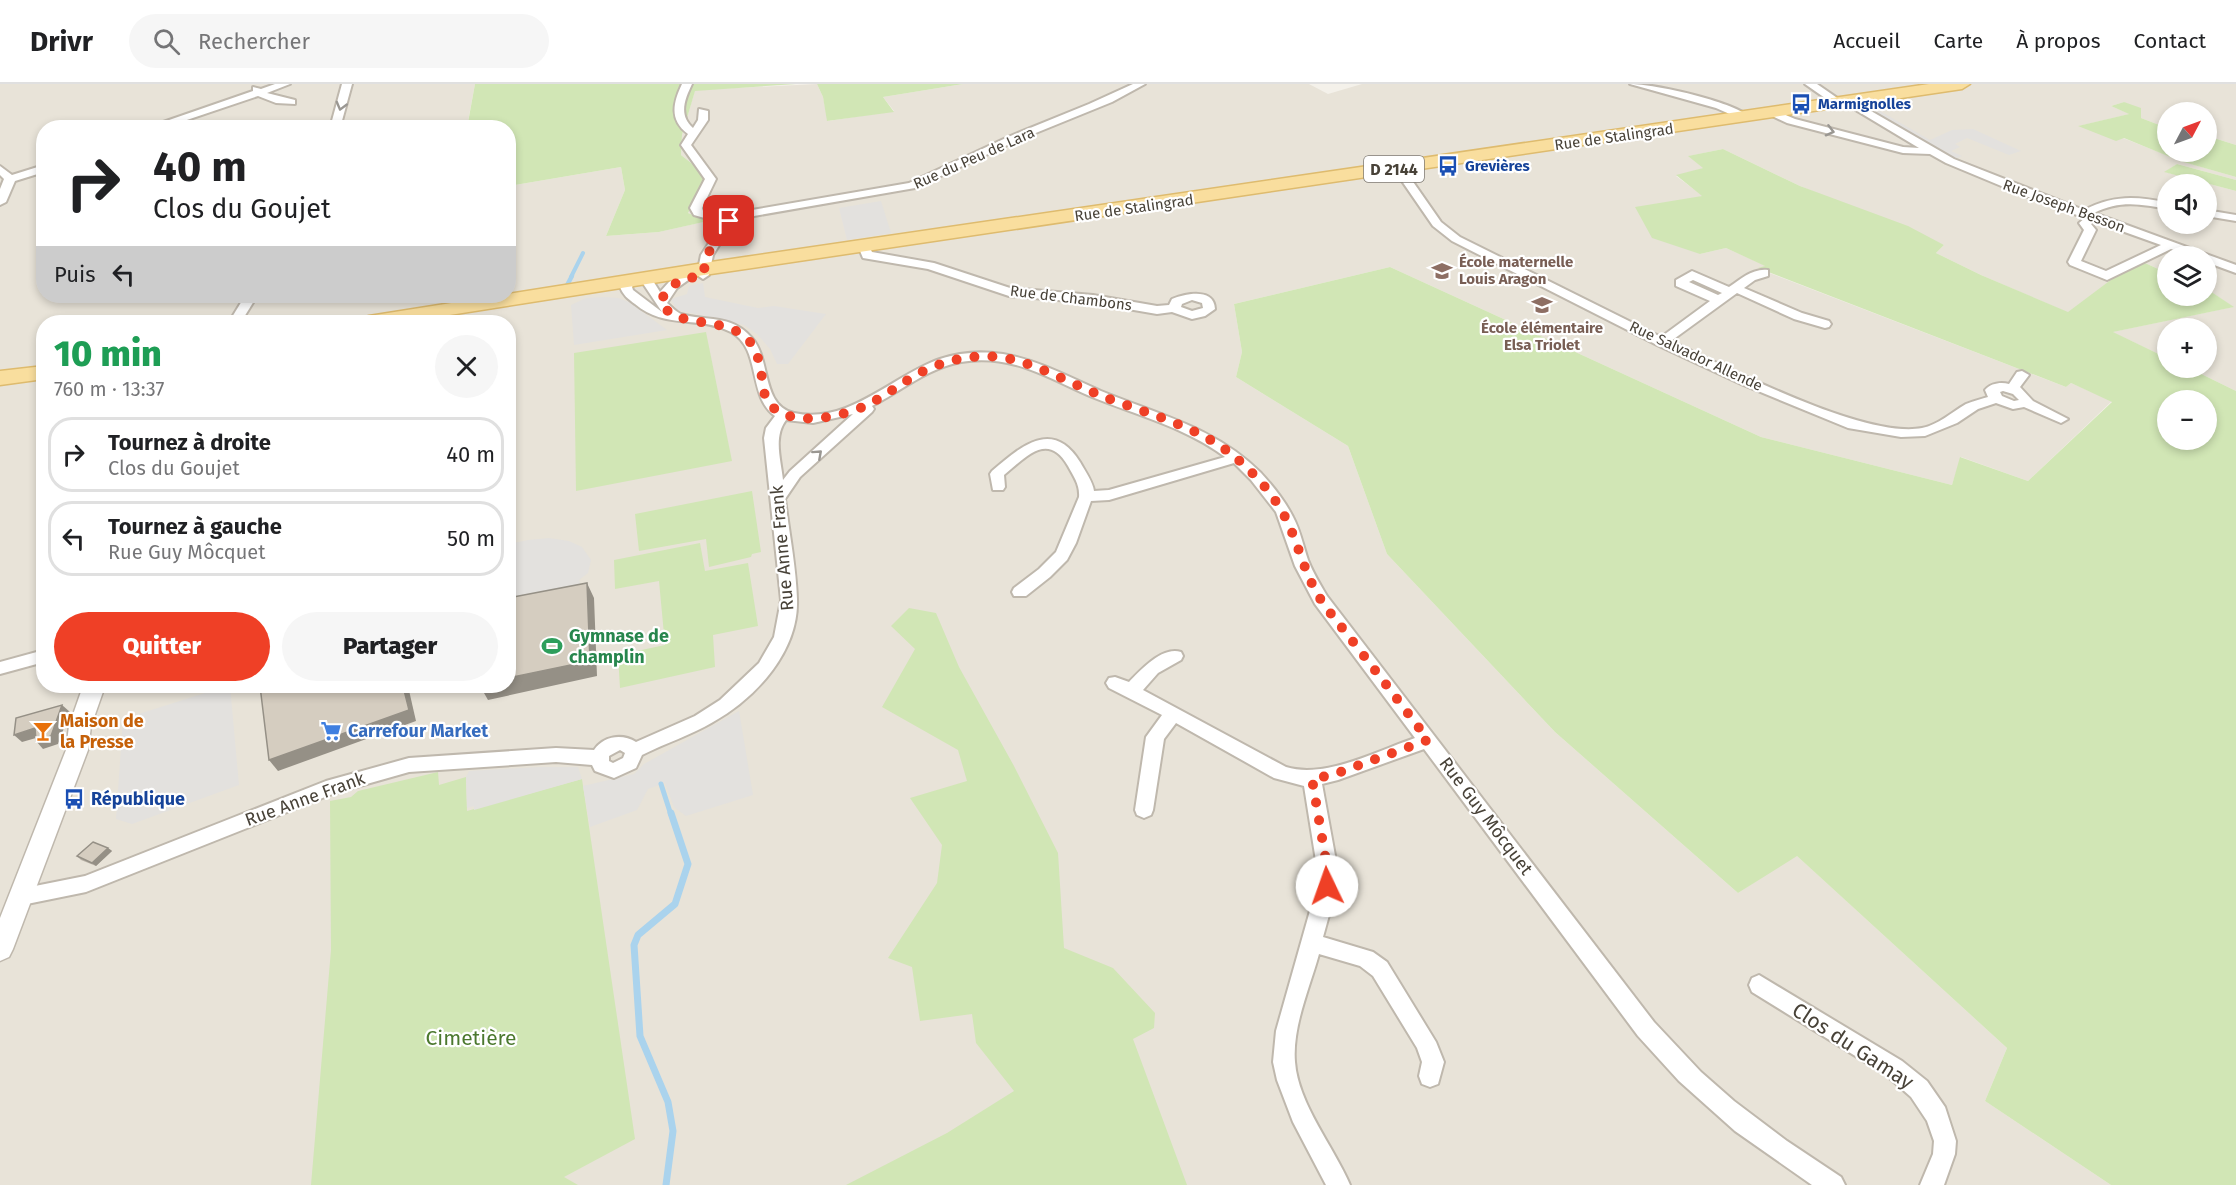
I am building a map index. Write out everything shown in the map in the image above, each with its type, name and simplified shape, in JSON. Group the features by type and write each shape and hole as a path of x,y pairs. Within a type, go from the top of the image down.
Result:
{"main road":[{"name":"Rue de Stalingrad","path":"864,248 1962,84"},
{"name":"D 2144","path":"417,315 478,309 642,286 698,274 864,248"},
{"path":"0,378 36,373"}],"street":[{"path":"251,84 259,92 278,101 291,102"},
{"path":"175,120 285,84"},
{"path":"337,120 347,84"},
{"path":"687,84 677,109 679,120 693,133"},
{"name":"Rue du Peu de Lara","path":"729,221 763,211 911,186 1013,139 1110,101 1140,84"},
{"path":"1635,84 1720,105 1745,117"},
{"path":"1809,84 1928,150"},
{"path":"698,274 707,255 729,221 698,213 696,208 711,182 706,170 688,153 686,145 703,120 703,111"},
{"path":"1774,113 1791,121 1903,150 1919,152 1928,150"},
{"name":"Rue Joseph Besson","path":"1928,150 2027,193 2170,245"},
{"name":"Rue Salvador Allende","path":"1398,168 1437,224 1456,239 1662,342 1757,385 1852,424 1900,434 1925,432 1952,420 1973,406 1996,399"},
{"path":"0,169 10,179"},
{"path":"0,202 10,179 36,171"},
{"path":"2157,204 2120,198 2103,203 2088,215 2085,223 2090,230 2074,261 2107,276 2127,263 2146,259 2170,245"},
{"path":"2217,215 2236,218"},
{"name":"Rue de Chambons","path":"864,248 867,255 930,266 1009,292 1093,299 1157,310 1175,308"},
{"path":"2217,262 2236,269"},
{"path":"1662,342 1751,277 1764,273"},
{"path":"1718,300 1680,283 1692,275 1798,316 1825,324"},
{"path":"676,317 642,286 634,297 663,316 726,326 739,332 756,351 768,403 783,415"},
{"name":"Rue Guy Môcquet","path":"783,415 798,418 848,412 877,400 906,380 936,365 970,357 1005,358 1040,369 1098,395 1178,425 1214,443 1236,458 1273,496 1286,518 1306,573 1321,600 1646,1029 1720,1104 1760,1135 1833,1185"},
{"path":"2013,388 2022,375"},
{"path":"2026,403 2026,397 2013,388 2002,386 1994,388 1992,393 1996,399 2013,405 2026,403 2061,419"},
{"path":"779,497 795,474 877,400"},
{"name":"Rue Anne Frank","path":"22,896 86,884 333,786 409,765 556,755 598,758 604,750 614,744 624,743 634,750 701,720 725,705 763,670 782,642 788,622 789,600 771,438 773,428 783,415"},
{"path":"998,487 997,474 1030,448 1042,443 1052,443 1062,447 1087,488 1086,497 1079,507 1066,549 1059,559 1020,592"},
{"path":"1086,497 1109,495 1236,458"},
{"path":"0,659 36,650"},
{"path":"1175,656 1123,687 1280,773 1300,779 1332,775 1428,740"},
{"path":"0,668 36,658"},
{"path":"0,949 77,750 80,726 92,693"},
{"path":"1144,810 1155,737 1173,713"},
{"path":"1312,779 1326,861 1327,886 1287,1031 1284,1062 1301,1114 1338,1185"},
{"path":"1311,942 1366,959 1380,969 1425,1042 1433,1062 1430,1076"},
{"name":"Clos du Gamay","path":"1759,985 1894,1068 1919,1089 1937,1115 1945,1141 1944,1154 1932,1185"}],"shaded area":[{"path":"0,84 475,84 468,120 36,120 36,303 516,303 516,185 621,167 625,190 606,236 659,232 707,221 688,213 706,180 704,173 681,155 682,135 695,90 817,84 823,97 828,121 894,111 883,97 963,84 1309,84 1328,94 1362,84 2236,84 2236,145 2217,139 2217,102 2157,102 2157,124 2141,118 2124,102 2111,106 2130,114 2079,126 2123,138 2157,151 2157,162 2184,162 2236,177 2236,180 2177,164 2165,172 2172,174 2157,174 2157,234 2217,234 2217,186 2236,191 2236,391 2209,378 2217,378 2217,318 2180,318 2233,307 2217,296 2217,246 2157,246 2157,268 2145,263 2132,264 2069,313 1936,253 1944,245 1800,186 1723,149 1689,156 1704,168 1676,176 1703,196 1682,201 1700,254 1726,248 1766,266 1759,269 2066,387 2071,383 2112,401 2028,481 1961,457 1952,485 1761,437 1390,267 1234,304 1242,352 1236,377 1348,446 1387,554 1555,732 1738,893 1796,855 2007,1048 1985,1101 2111,1185 0,1185"},
{"path":"1880,111 1930,140 1952,130 1973,129 2021,151 2009,155 1967,138 1955,144 1960,147 1951,151 1962,156 1950,161 1866,113"},
{"path":"881,201 891,233 847,240 839,208"},
{"path":"703,283 705,297 758,308 774,306 826,314 788,364 777,364 770,349 757,334 744,325 677,310 671,299 687,294 689,286"},
{"path":"605,297 629,302 667,330 574,345 571,305 586,298"},
{"path":"2157,323 2157,353 2112,332"},
{"path":"549,538 569,541 582,547 591,560 588,573 579,580 584,592 516,607 516,543"},
{"path":"205,693 231,693 239,785 132,824 116,819 123,719"},
{"path":"739,711 753,795 686,816 674,807 665,783 648,789 637,810 590,827 583,786 634,774 644,764"},
{"path":"578,767 582,779 474,810 474,806 467,808 466,777 469,771"}],"green space":[{"path":"475,84 796,84 695,91 682,135 681,155 704,173 707,180 688,213 708,221 659,232 606,236 625,190 621,167 516,185 516,120 468,120"},
{"path":"817,84 963,84 883,97 894,112 827,121 823,97"},
{"path":"2124,102 2141,108 2141,118 2157,124 2157,152 2124,138 2116,141 2078,126 2129,114 2111,106"},
{"path":"2217,139 2236,145 2236,177 2184,162 2217,162"},
{"path":"1723,149 1800,186 1908,226 1944,245 1936,253 2068,312 2132,264 2145,263 2157,268 2157,306 2217,306 2217,296 2234,307 2181,318 2157,318 2157,323 2113,332 2157,353 2157,378 2209,378 2236,391 2236,1185 2111,1185 1985,1101 2007,1048 1797,856 1738,893 1555,732 1387,554 1348,446 1236,377 1242,352 1234,304 1390,267 1761,437 1952,485 1960,457 2028,481 2112,402 2071,383 2066,387 1758,268 1765,266 1726,248 1700,254 1652,238 1635,207 1702,196 1676,175 1703,168 1688,156"},
{"path":"2177,164 2214,174 2172,174 2164,172"},
{"path":"2217,175 2236,180 2236,191 2217,186"},
{"path":"706,332 732,461 576,491 574,353"},
{"path":"752,491 761,552 752,554 751,557 709,567 706,539 639,551 635,514"},
{"path":"700,543 705,571 748,563 758,626 713,635 715,667 620,688 618,655 665,645 659,581 615,589 614,560"},
{"path":"909,608 936,613 959,667 1014,766 1058,853 1064,948 1113,968 1155,1013 1154,1028 1133,1039 1187,1185 846,1185 947,1133 1014,1091 976,1043 972,1014 920,1021 912,967 888,958 937,883 942,845 910,798 967,781 958,750 882,707 915,649 891,626"},
{"name":"Cimetière","path":"438,772 439,785 466,777 467,811 582,779 635,1139 564,1177 578,1185 311,1185 331,950 330,801 351,797 358,791"}],"building":[{"name":"Gymnase de champlin","path":"587,583 590,661 516,676 516,596"},
{"name":"Carrefour Market","path":"261,693 405,693 409,710 269,760"},
{"path":"62,705 51,736 36,741 35,728 14,735 16,718"},
{"path":"93,842 108,848 92,863 77,856"}],"waterway":[{"path":"571,277 583,253"},
{"path":"566,287 572,276"},
{"path":"661,784 671,815"},
{"path":"666,1185 673,1131 668,1102 640,1036 634,945 638,935 675,904 688,864 671,813"}],"place":[{"name":"Marmignolles","path":"1801,104"},
{"name":"Grevières","path":"1448,166"},
{"name":"École maternelle Louis Aragon","path":"1442,271"},
{"name":"École élémentaire Elsa Triolet","path":"1542,305"},
{"name":"Gymnase de champlin","path":"552,646"},
{"name":"Maison de la Presse","path":"43,731"},
{"name":"Carrefour Market","path":"331,731"},
{"name":"République","path":"74,799"}],"route":[{"path":"729,221 724,225 707,255 703,275 678,281 660,300 662,305 676,317 726,326 739,332 749,341 756,351 765,396 777,412 791,417 810,418 848,412 877,400 906,380 936,365 970,357 1005,358 1040,369 1098,395 1200,435 1227,450 1273,496 1286,518 1306,573 1321,600 1428,740 1332,775 1312,779 1326,861 1327,886"}]}
